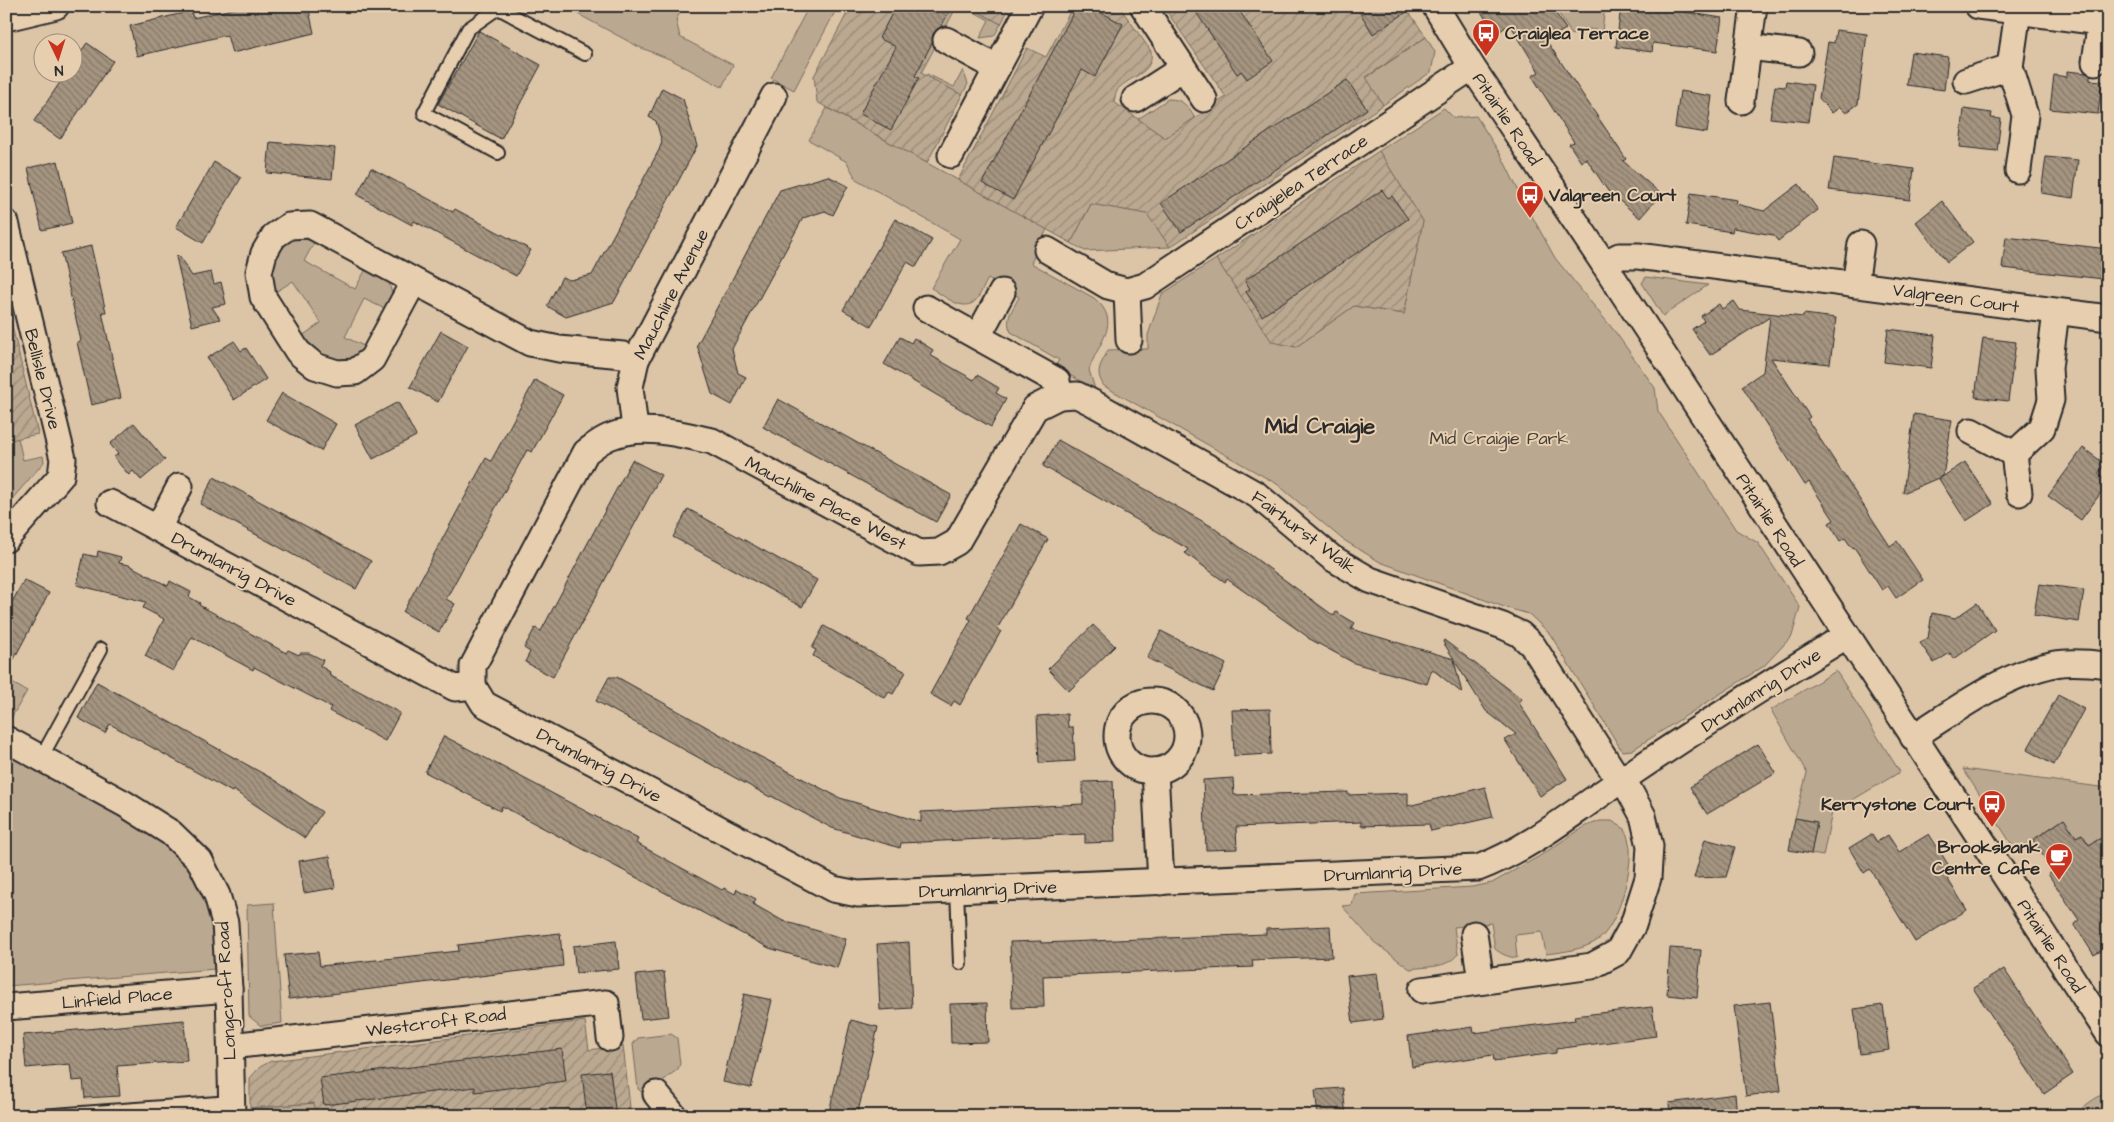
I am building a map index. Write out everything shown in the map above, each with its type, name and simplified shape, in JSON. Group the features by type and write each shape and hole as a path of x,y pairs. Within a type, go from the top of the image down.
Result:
{"street":[{"path":"6,18 56,6"},
{"path":"951,155 1030,6"},
{"path":"1143,6 1204,99"},
{"name":"Pitairlie Road","path":"1435,6 1472,68 1604,264 1846,636 2108,1033"},
{"path":"1741,101 1754,6"},
{"path":"1978,6 2018,11 2102,14 2094,62"},
{"path":"2018,11 2010,67 2025,115 2018,170"},
{"path":"946,40 998,68"},
{"path":"1748,47 1799,53"},
{"path":"1966,81 2010,67"},
{"path":"1135,99 1183,68"},
{"name":"Craigielea Terrace","path":"1127,291 1145,286 1472,68"},
{"name":"Mauchline Avenue","path":"635,429 630,387 636,360 774,96"},
{"name":"Bellisle Drive","path":"6,223 63,459 61,476 6,539"},
{"path":"414,281 372,359 355,372 337,374 315,366 298,352 263,297 259,272 264,253 274,236 289,226 310,225 530,342 559,349 623,355 636,360"},
{"path":"1855,285 1861,244"},
{"path":"1047,250 1108,286 1127,291 1129,340"},
{"name":"Valgreen Court","path":"1604,264 1618,256 1638,256 2108,318"},
{"path":"978,336 1002,292"},
{"path":"926,308 1057,382 1060,396"},
{"path":"2014,454 2042,428 2051,400 2049,368 2056,312"},
{"name":"Fairhurst Walk","path":"1060,396 1077,395 1093,402 1257,495 1332,558 1370,580 1503,626 1520,634 1533,646 1629,790 1643,816 1650,846 1648,878 1633,925 1618,952 1592,966 1422,990"},
{"name":"Mauchline Place West","path":"635,429 674,433 712,441 919,553 939,552 957,542 1034,408 1060,396"},
{"path":"474,686 473,666 586,452 608,437 635,429"},
{"path":"1971,431 2014,454"},
{"path":"2014,454 2019,493"},
{"name":"Drumlanrig Drive","path":"158,528 180,486"},
{"name":"Drumlanrig Drive","path":"110,503 456,688 474,686 484,704 832,889 858,894 1478,868 1496,862 1546,831 1791,669 1846,636"},
{"path":"1913,737 1991,687 2025,672 2056,664 2090,663 2108,666"},
{"name":"Longcroft Road","path":"6,739 125,804 171,833 200,861 217,895 224,923 229,989 231,1109"},
{"path":"1155,771 1161,882"},
{"path":"1474,934 1481,981"},
{"name":"Linfield Place","path":"6,1007 229,989"},
{"name":"Westcroft Road","path":"231,1046 606,1003 610,1038"},
{"path":"656,1094 674,1116"}],"lane":[{"path":"498,153 424,113 468,29 498,7 585,54"},
{"path":"41,758 101,649"},
{"path":"957,890 960,963"},
{"path":"41,1116 231,1109"}],"green space":[{"path":"563,6 676,6 682,9 676,20 680,37 733,65 722,87 672,60 639,47"},
{"path":"809,6 838,6 794,90 771,78"},
{"path":"851,6 957,6 921,73 962,95 927,163 817,102 814,76"},
{"path":"963,6 968,6 1001,24 994,36 980,38 989,20"},
{"path":"968,6 1010,6 1001,24"},
{"path":"1073,6 1119,6 1151,51 1151,58 1146,69 1119,88 1114,102 1165,138 1226,97 1163,6 1405,6 1426,37 1366,77 1383,105 1170,247 1147,214 1091,204 1071,243 958,180 1027,48 1046,57"},
{"path":"1554,6 1605,6 1602,31 1584,28 1572,35"},
{"path":"1426,37 1435,52 1431,72 1383,105 1366,78"},
{"path":"963,70 968,84 962,95 926,76 927,74 954,87"},
{"path":"1168,99 1181,102 1195,118 1165,138 1138,119"},
{"path":"827,108 1047,229 1031,263 1094,298 1103,307 1107,316 1108,325 1106,333 1089,370 1095,389 1055,367 1059,360 1011,332 1008,322 1019,297 988,279 976,300 966,305 947,299 931,288 960,239 856,179 847,162 809,140"},
{"name":"Mid Craigie Park","path":"1444,108 1454,118 1476,116 1502,157 1555,258 1616,333 1655,388 1658,411 1736,530 1758,543 1800,607 1792,636 1764,666 1632,750 1622,751 1550,634 1529,614 1507,608 1380,562 1342,539 1277,484 1104,386 1099,376 1101,364 1108,350 1148,349 1148,335 1162,294 1216,259 1273,342 1296,347 1354,306 1404,314 1423,221 1379,151"},
{"path":"1379,151 1423,221 1404,314 1354,306 1296,347 1272,342 1216,259"},
{"path":"1091,204 1148,214 1170,247 1085,251 1071,243"},
{"path":"298,238 315,241 304,261 355,289 366,269 389,281 392,295 385,309 364,299 345,337 366,347 349,362 326,360 302,336 321,323 293,281 274,293 274,268 279,253 290,242"},
{"path":"1646,277 1708,285 1663,316 1642,283"},
{"path":"6,301 38,434 6,441"},
{"path":"18,438 23,460 43,456 44,462 6,506 6,441"},
{"path":"1836,671 1900,772 1832,812 1823,856 1811,854 1817,822 1795,818 1807,773 1771,710"},
{"path":"6,680 27,691 10,720 6,718"},
{"path":"6,751 142,826 158,837 186,864 197,880 209,906 214,942 215,969 6,986"},
{"path":"1963,769 2108,788 2108,834 2089,845 2082,834 2076,837 2064,819 2016,851"},
{"path":"1600,821 1612,821 1625,829 1630,848 1629,871 1622,898 1612,923 1598,940 1586,946 1546,954 1542,932 1515,935 1517,958 1514,958 1495,949 1491,923 1454,927 1458,954 1453,959 1442,965 1410,969 1374,942 1342,906 1352,905 1355,894 1472,887 1492,883 1538,857 1584,827"},
{"path":"274,903 282,1023 261,1026 249,1016 247,905"},
{"path":"585,1021 589,1050 623,1045 631,1116 337,1116 337,1112 316,1113 314,1103 250,1108 250,1078 260,1067 271,1061"},
{"path":"671,1034 677,1038 680,1064 678,1069 651,1090 643,1093 638,1089 633,1044 638,1038"},
{"path":"2108,1091 2108,1116 2076,1116 2086,1105"},
{"path":"315,1103 337,1112 337,1116 251,1116 250,1108"}],"building":[{"path":"245,6 308,6 314,33 232,53 227,35 137,56 130,26 191,11 193,18"},
{"path":"896,6 952,6 941,27 933,34 932,43 915,76 919,78 891,130 860,114 896,47 879,38"},
{"path":"1077,6 1089,6 1123,24 1095,77 1082,70 1013,200 982,183"},
{"path":"1192,6 1236,6 1273,61 1247,79 1241,71 1237,74"},
{"path":"1356,6 1416,6 1373,34"},
{"path":"1477,6 1551,6 1566,29 1546,40 1626,159 1623,161 1661,194 1640,218 1608,191 1586,158 1581,162 1569,144 1574,142 1532,76 1539,72 1510,24 1496,34"},
{"path":"1621,6 1648,6 1722,18 1717,51 1653,43 1652,52 1616,47"},
{"path":"1836,30 1867,34 1858,104 1846,113 1840,107 1832,113 1819,98 1828,42 1834,43"},
{"path":"479,31 541,65 501,139 438,104"},
{"path":"87,43 113,61 60,139 34,121 60,82 82,82 82,50"},
{"path":"1911,52 1948,57 1944,90 1906,85"},
{"path":"2067,71 2086,73 2090,75 2090,80 2102,81 2098,114 2050,109 2054,75 2067,77"},
{"path":"1347,80 1367,109 1181,232 1161,203"},
{"path":"1786,81 1813,85 1808,122 1770,118 1775,86 1785,87"},
{"path":"662,88 683,99 697,146 614,302 566,317 547,306 562,277 570,280 592,275 659,150 662,142 656,121 649,117"},
{"path":"1680,91 1712,96 1707,133 1675,128"},
{"path":"1964,109 1992,113 1991,118 2001,119 1997,151 1960,147"},
{"path":"270,142 335,148 332,179 267,173"},
{"path":"2046,157 2078,160 2073,198 2041,193"},
{"path":"1834,158 1914,169 1910,200 1829,190"},
{"path":"58,161 72,223 42,230 28,168"},
{"path":"214,162 241,178 203,243 176,227"},
{"path":"371,168 453,212 455,209 531,250 516,276 414,221 412,225 357,195"},
{"path":"828,176 848,186 833,215 825,211 803,218 735,343 732,349 738,373 746,377 732,405 712,394 697,345 780,190"},
{"path":"1799,184 1818,210 1778,241 1773,235 1733,228 1732,232 1686,225 1691,193 1737,200 1736,204 1764,211"},
{"path":"1382,190 1388,198 1392,196 1408,219 1262,316 1246,292 1250,289 1245,280"},
{"path":"1942,201 1973,242 1947,262 1916,222"},
{"path":"895,219 932,240 916,267 907,262 871,326 843,310"},
{"path":"2006,237 2108,249 2104,279 2002,268"},
{"path":"91,246 106,312 102,312 121,398 91,405 77,342 81,341 61,253"},
{"path":"179,256 192,276 211,272 214,284 221,282 226,304 212,307 220,319 192,326 176,257"},
{"path":"1734,301 1740,310 1803,317 1804,314 1836,318 1830,364 1771,358 1810,417 1807,419 1890,546 1897,541 1923,580 1896,598 1888,586 1882,590 1854,547 1852,548 1845,538 1840,541 1829,523 1834,520 1809,482 1805,485 1742,386 1763,372 1770,317 1710,355 1692,329 1704,321 1701,316 1719,304 1722,309"},
{"path":"1888,329 1935,335 1931,368 1884,362"},
{"path":"441,331 468,346 438,402 410,387"},
{"path":"900,337 911,343 914,338 933,350 930,355 974,380 977,375 999,388 996,393 1006,399 991,427 884,364"},
{"path":"1983,338 2016,342 2008,401 1975,397"},
{"path":"234,341 241,351 246,348 266,379 234,400 207,358"},
{"path":"535,380 563,395 532,452 527,450 446,599 455,604 439,632 403,612 486,458 491,461"},
{"path":"282,393 336,424 321,451 266,420"},
{"path":"778,399 951,495 936,522 763,427"},
{"path":"398,402 416,436 373,459 355,425"},
{"path":"1914,414 1952,420 1943,476 1903,493"},
{"path":"134,423 165,460 141,480 133,471 129,475 121,466 114,457 118,454 110,444"},
{"path":"1058,440 1211,526 1334,616 1336,612 1355,623 1351,629 1454,659 1443,642 1444,640 1522,699 1519,703 1567,779 1540,796 1505,740 1516,734 1486,711 1454,660 1462,693 1432,669 1427,684 1354,663 1308,638 1227,579 1225,582 1185,553 1188,549 1043,466"},
{"path":"2083,448 2105,464 2098,474 2108,483 2081,520 2048,496"},
{"path":"632,460 661,475 553,677 525,662 530,652 524,648 535,628 541,631"},
{"path":"1965,462 1993,504 1966,521 1939,479"},
{"path":"214,477 371,561 356,589 200,504"},
{"path":"688,509 817,580 802,607 673,537"},
{"path":"1021,524 1048,539 997,629 1001,631 960,705 954,701 951,706 930,694 971,620 968,618"},
{"path":"98,551 121,557 119,563 129,565 168,586 170,581 191,592 189,597 200,603 199,605 286,653 288,650 299,655 300,653 309,653 323,660 320,666 330,672 329,675 400,713 385,741 329,711 331,707 254,667 253,670 192,637 173,671 145,656 164,619 143,608 146,602 77,585 84,554 97,557"},
{"path":"24,580 49,593 6,674 6,613"},
{"path":"2039,584 2084,590 2079,622 2034,615"},
{"path":"1977,603 1995,630 1954,659 1950,653 1934,663 1920,643 1928,638 1932,613 1955,618"},
{"path":"1093,625 1115,646 1069,691 1048,669"},
{"path":"824,626 906,672 893,694 889,692 885,698 813,656 816,650 812,648"},
{"path":"1161,631 1226,664 1213,691 1147,658"},
{"path":"609,677 617,677 757,755 840,798 921,822 921,812 1083,804 1083,782 1113,781 1115,842 1085,843 1085,834 901,843 900,848 832,828 770,797 596,701"},
{"path":"97,682 271,778 322,812 305,838 233,790 232,792 110,724 105,733 78,718"},
{"path":"2058,695 2084,709 2054,765 2027,750"},
{"path":"1270,709 1271,754 1234,756 1232,710"},
{"path":"1067,714 1068,727 1073,727 1075,761 1039,763 1037,716"},
{"path":"444,736 638,839 636,843 722,890 724,888 735,894 737,889 756,899 753,904 783,921 846,939 837,968 769,948 502,806 500,811 425,772"},
{"path":"1758,744 1776,773 1707,814 1690,787"},
{"path":"1233,778 1234,795 1348,792 1348,795 1408,793 1408,806 1485,787 1493,817 1431,831 1429,824 1361,826 1361,822 1236,827 1237,849 1206,850 1203,780"},
{"path":"1795,818 1817,822 1811,854 1789,850"},
{"path":"2064,819 2076,837 2082,834 2089,845 2108,834 2108,947 2094,955 2074,924 2079,920 2048,874 2053,871 2033,840"},
{"path":"1872,834 1877,842 1888,835 1899,852 1929,834 1954,874 1947,878 1967,910 1915,942 1870,869 1864,873 1849,848"},
{"path":"1705,839 1735,847 1726,877 1694,878"},
{"path":"330,856 335,888 304,893 299,861"},
{"path":"1330,926 1332,957 1252,960 1253,967 1043,976 1044,1007 1012,1008 1010,942 1041,941 1041,943 1266,934 1266,929"},
{"path":"560,933 563,966 289,999 284,955 318,952 320,966 459,951 458,945"},
{"path":"616,941 619,969 576,973 573,946"},
{"path":"909,942 912,1008 880,1010 877,944"},
{"path":"1670,948 1701,950 1697,998 1667,995"},
{"path":"2004,969 2073,1074 2044,1094 1973,988"},
{"path":"664,972 669,1016 641,1019 636,975"},
{"path":"1377,973 1383,1019 1353,1023 1347,976"},
{"path":"744,994 772,1000 751,1088 723,1082"},
{"path":"1770,1002 1781,1091 1746,1096 1734,1006"},
{"path":"987,1003 988,1042 951,1043 950,1004"},
{"path":"1883,1005 1889,1050 1860,1054 1854,1009"},
{"path":"1652,1007 1656,1036 1556,1049 1556,1053 1494,1061 1493,1055 1412,1067 1408,1036 1473,1027 1474,1033 1575,1020 1574,1016"},
{"path":"184,1020 187,1061 117,1066 120,1096 85,1098 83,1080 72,1081 70,1064 26,1068 23,1035"},
{"path":"851,1020 878,1027 857,1116 828,1116"},
{"path":"562,1049 566,1081 475,1092 475,1087 324,1105 320,1078"},
{"path":"610,1071 616,1116 587,1116 582,1074"},
{"path":"1343,1088 1346,1116 1318,1116 1315,1090"},
{"path":"1735,1094 1737,1116 1670,1116 1669,1103"}],"place":[{"name":"Craiglea Terrace","path":"1486,57"},
{"name":"Valgreen Court","path":"1530,219"},
{"name":"Kerrystone Court","path":"1992,828"},
{"name":"Brooksbank Centre Cafe","path":"2059,881"}],"district":[{"name":"Mid Craigie","path":"1320,425"}]}
